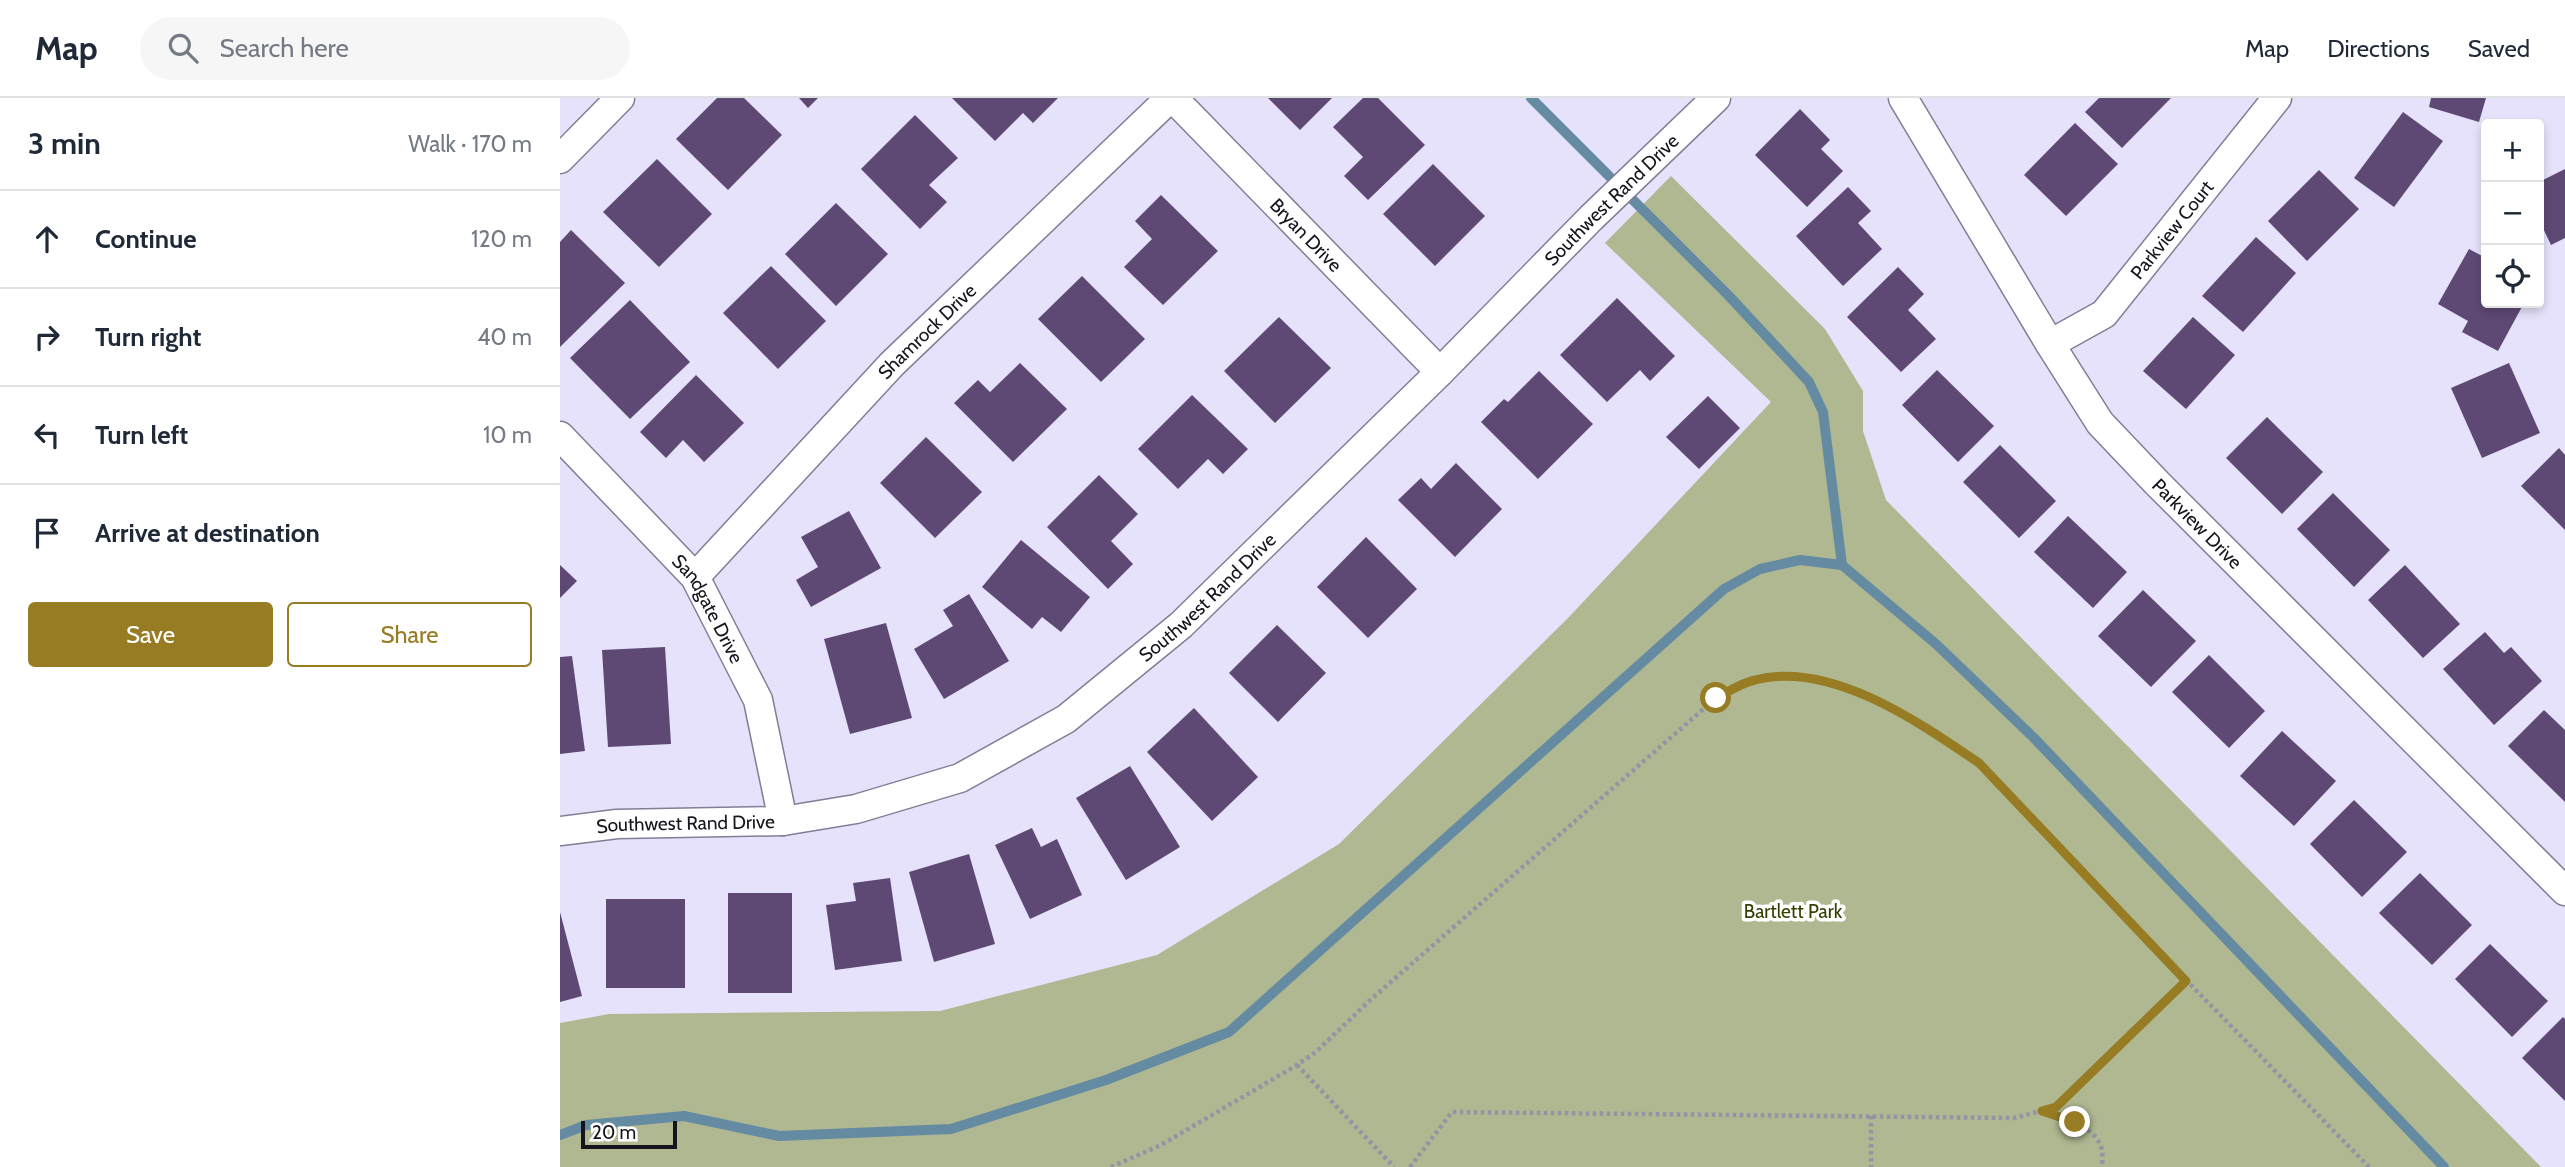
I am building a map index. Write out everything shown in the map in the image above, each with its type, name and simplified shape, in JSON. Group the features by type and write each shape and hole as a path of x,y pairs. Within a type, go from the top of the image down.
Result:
{"street":[{"path":"560,159 620,98"},
{"name":"Bryan Drive","path":"1171,98 1440,372"},
{"name":"Shamrock Drive","path":"695,577 892,364 1171,98"},
{"name":"Southwest Rand Drive","path":"560,831 617,824 783,821 856,810 960,778 1066,719 1181,625 1440,372 1591,218 1716,98"},
{"name":"Parkview Drive","path":"1903,98 2100,423 2565,891"},
{"name":"Parkview Court","path":"2050,344 2104,314 2277,98"},
{"name":"Sandgate Drive","path":"560,436 695,577 758,700 783,821"}],"path":[{"path":"1111,1167 1161,1145 1316,1052 1368,1002 1716,698 1754,680 1795,675 1836,684 1886,706 1947,740 1979,763 2186,981 2369,1167"},
{"path":"1410,1167 1452,1112 2014,1118 2056,1107 2186,981"},
{"path":"1297,1065 1394,1167"},
{"path":"2042,1111 2075,1122 2094,1136 2102,1150 2102,1167"},
{"path":"1871,1116 1871,1167"}],"green space":[{"name":"Bartlett Park","path":"1671,176 1825,329 1863,391 1863,431 1886,500 2541,1167 560,1167 560,1023 609,1014 940,1011 1157,955 1339,844 1569,617 1771,402 1605,243"}],"building":[{"path":"717,98 744,98 782,135 728,190 676,139"},
{"path":"799,98 818,98 808,108"},
{"path":"952,98 1058,98 1033,123 1023,113 995,141"},
{"path":"1268,98 1332,98 1300,130"},
{"path":"1363,98 1378,98 1425,145 1368,200 1344,176 1363,157 1333,127"},
{"path":"2099,98 2171,98 2122,148 2085,112"},
{"path":"2431,98 2486,98 2479,122 2429,107"},
{"path":"1800,109 1830,140 1821,149 1843,171 1807,207 1755,155"},
{"path":"2403,112 2443,141 2394,207 2354,178"},
{"path":"915,115 958,158 929,185 947,202 920,229 861,169"},
{"path":"2075,123 2118,164 2066,216 2024,175"},
{"path":"657,159 712,214 659,267 603,212"},
{"path":"1433,164 1485,216 1435,266 1383,214"},
{"path":"2565,169 2565,238 2551,245 2544,230 2544,180"},
{"path":"2319,170 2359,209 2307,261 2268,221"},
{"path":"1848,187 1871,211 1858,223 1882,249 1843,286 1796,236"},
{"path":"1161,195 1218,251 1163,305 1124,267 1152,239 1135,221"},
{"path":"836,203 888,254 836,306 785,254"},
{"path":"571,230 625,283 560,347 560,242"},
{"path":"2256,237 2296,273 2243,332 2202,296"},
{"path":"2469,249 2481,255 2481,308 2521,308 2498,351 2462,332 2468,321 2438,304"},
{"path":"771,266 826,321 778,369 723,313"},
{"path":"1898,267 1924,294 1908,310 1936,339 1901,372 1847,317"},
{"path":"1082,276 1145,339 1101,382 1038,319"},
{"path":"1617,298 1675,356 1650,381 1640,370 1607,402 1560,355"},
{"path":"630,300 690,362 630,419 570,358"},
{"path":"1279,317 1331,368 1275,423 1224,371"},
{"path":"2193,317 2235,355 2186,409 2143,371"},
{"path":"1020,363 1067,409 1013,462 954,403 978,380 990,392"},
{"path":"2509,363 2540,433 2482,458 2451,388"},
{"path":"1937,370 1994,426 1958,462 1902,405"},
{"path":"1539,371 1593,424 1538,479 1481,422 1504,399 1508,402"},
{"path":"696,375 744,423 704,462 683,440 666,458 640,432"},
{"path":"1192,395 1248,449 1223,474 1208,459 1178,489 1138,449"},
{"path":"1708,396 1740,428 1699,469 1666,437"},
{"path":"2267,417 2323,472 2282,514 2226,458"},
{"path":"926,437 982,492 935,538 880,483"},
{"path":"2000,445 2056,501 2019,538 1963,482"},
{"path":"2559,448 2565,455 2565,530 2521,486"},
{"path":"1456,463 1502,509 1455,557 1398,500 1421,478 1431,489"},
{"path":"1099,475 1138,514 1111,541 1133,564 1108,589 1047,527"},
{"path":"2333,493 2390,550 2354,587 2297,529"},
{"path":"849,511 881,568 811,607 796,580 818,567 801,537"},
{"path":"2068,516 2127,572 2093,608 2034,552"},
{"path":"1366,537 1417,589 1368,638 1317,587"},
{"path":"1021,540 1090,597 1061,632 1042,617 1032,629 982,587"},
{"path":"560,565 577,581 560,598"},
{"path":"2405,565 2460,624 2423,658 2368,600"},
{"path":"2143,590 2196,641 2151,687 2098,636"},
{"path":"969,594 1009,661 944,699 914,649 953,626 943,610"},
{"path":"886,623 912,718 850,734 824,639"},
{"path":"1277,625 1326,673 1278,722 1229,673"},
{"path":"2485,632 2504,653 2511,647 2542,681 2494,725 2443,669"},
{"path":"665,647 671,744 608,747 602,650"},
{"path":"2209,655 2265,711 2229,748 2172,692"},
{"path":"572,656 585,751 560,754 560,657"},
{"path":"1194,708 1258,777 1212,821 1147,752"},
{"path":"2544,710 2565,730 2565,802 2508,746"},
{"path":"2282,731 2336,781 2294,826 2240,776"},
{"path":"1130,766 1180,847 1126,880 1076,798"},
{"path":"2354,800 2407,852 2362,897 2310,844"},
{"path":"1032,828 1041,847 1057,839 1082,895 1030,919 995,845"},
{"path":"969,854 995,944 934,962 909,872"},
{"path":"2420,873 2472,925 2432,965 2379,913"},
{"path":"890,878 902,961 835,970 826,905 856,901 853,883"},
{"path":"728,893 792,893 792,993 728,993"},
{"path":"606,899 685,899 685,988 606,988"},
{"path":"560,912 582,996 560,1002"},
{"path":"2490,944 2548,1001 2512,1037 2455,979"},
{"path":"2563,1017 2565,1019 2565,1101 2522,1058"}],"waterway":[{"path":"1531,98 1729,296 1809,382 1823,412 1842,565"},
{"path":"560,1135 586,1125 684,1116 779,1136 951,1129 1106,1080 1229,1032 1724,589 1760,569 1800,560 1842,565 1936,644 2034,738 2444,1167"}],"route":[{"path":"1716,698 1754,680 1795,675 1836,684 1886,706 1947,740 1979,763 2186,981 2056,1107 2042,1111 2075,1122"}]}
